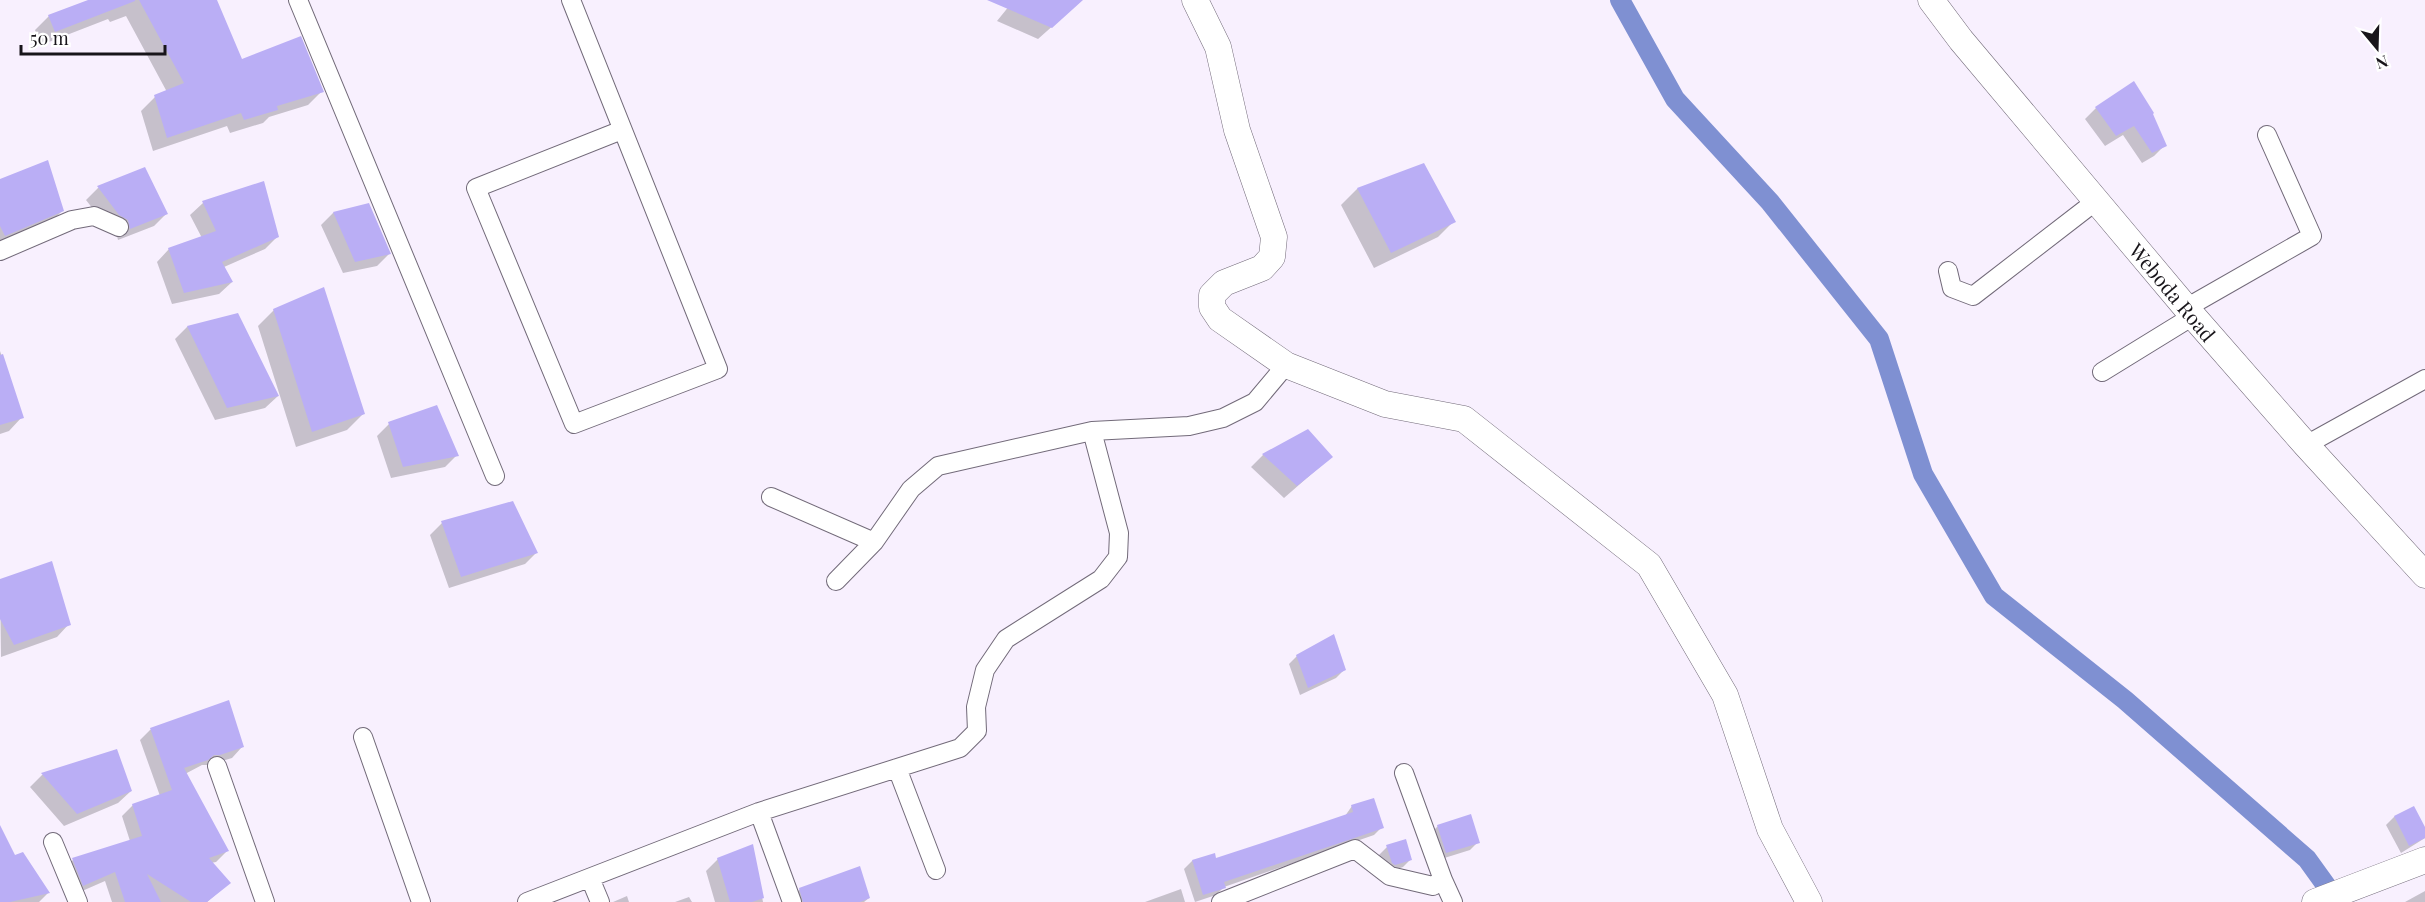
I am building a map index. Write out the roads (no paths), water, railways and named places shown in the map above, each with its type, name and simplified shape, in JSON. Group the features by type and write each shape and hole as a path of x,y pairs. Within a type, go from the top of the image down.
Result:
{"street":[{"path":"298,0 495,476"},
{"path":"571,0 718,369 574,424 476,188 622,130"},
{"path":"1195,0 1218,47 1237,130 1274,237 1272,257 1262,268 1224,283 1212,295 1212,307 1220,319 1286,365 1385,404 1464,419 1649,565 1725,695 1770,829 1809,902"},
{"name":"Weboda Road","path":"1931,0 1960,40 2190,312 2425,574"},
{"path":"2102,372 2190,312 2312,236 2266,135"},
{"path":"1948,271 1952,288 1973,296 2096,201"},
{"path":"0,251 72,220 94,216 119,227"},
{"path":"836,581 874,542 911,489 938,466 1092,431 1189,426 1223,418 1254,402 1286,365"},
{"path":"2307,445 2425,379"},
{"path":"527,902 759,812 960,748 977,731 976,707 986,670 1006,639 1101,579 1118,557 1119,532 1092,431"},
{"path":"771,497 874,542"},
{"path":"363,737 421,902"},
{"path":"217,766 265,902"},
{"path":"897,768 936,870"},
{"path":"1404,773 1453,902"},
{"path":"759,812 792,902"},
{"path":"53,842 78,902"},
{"path":"1221,902 1355,849 1390,876 1433,886 1443,880"},
{"path":"2315,902 2425,860"},
{"path":"590,878 600,902"}],"waterway":[{"path":"1620,0 1675,99 1770,202 1879,339 1923,474 1994,596 2125,700 2307,859 2338,902"}]}
